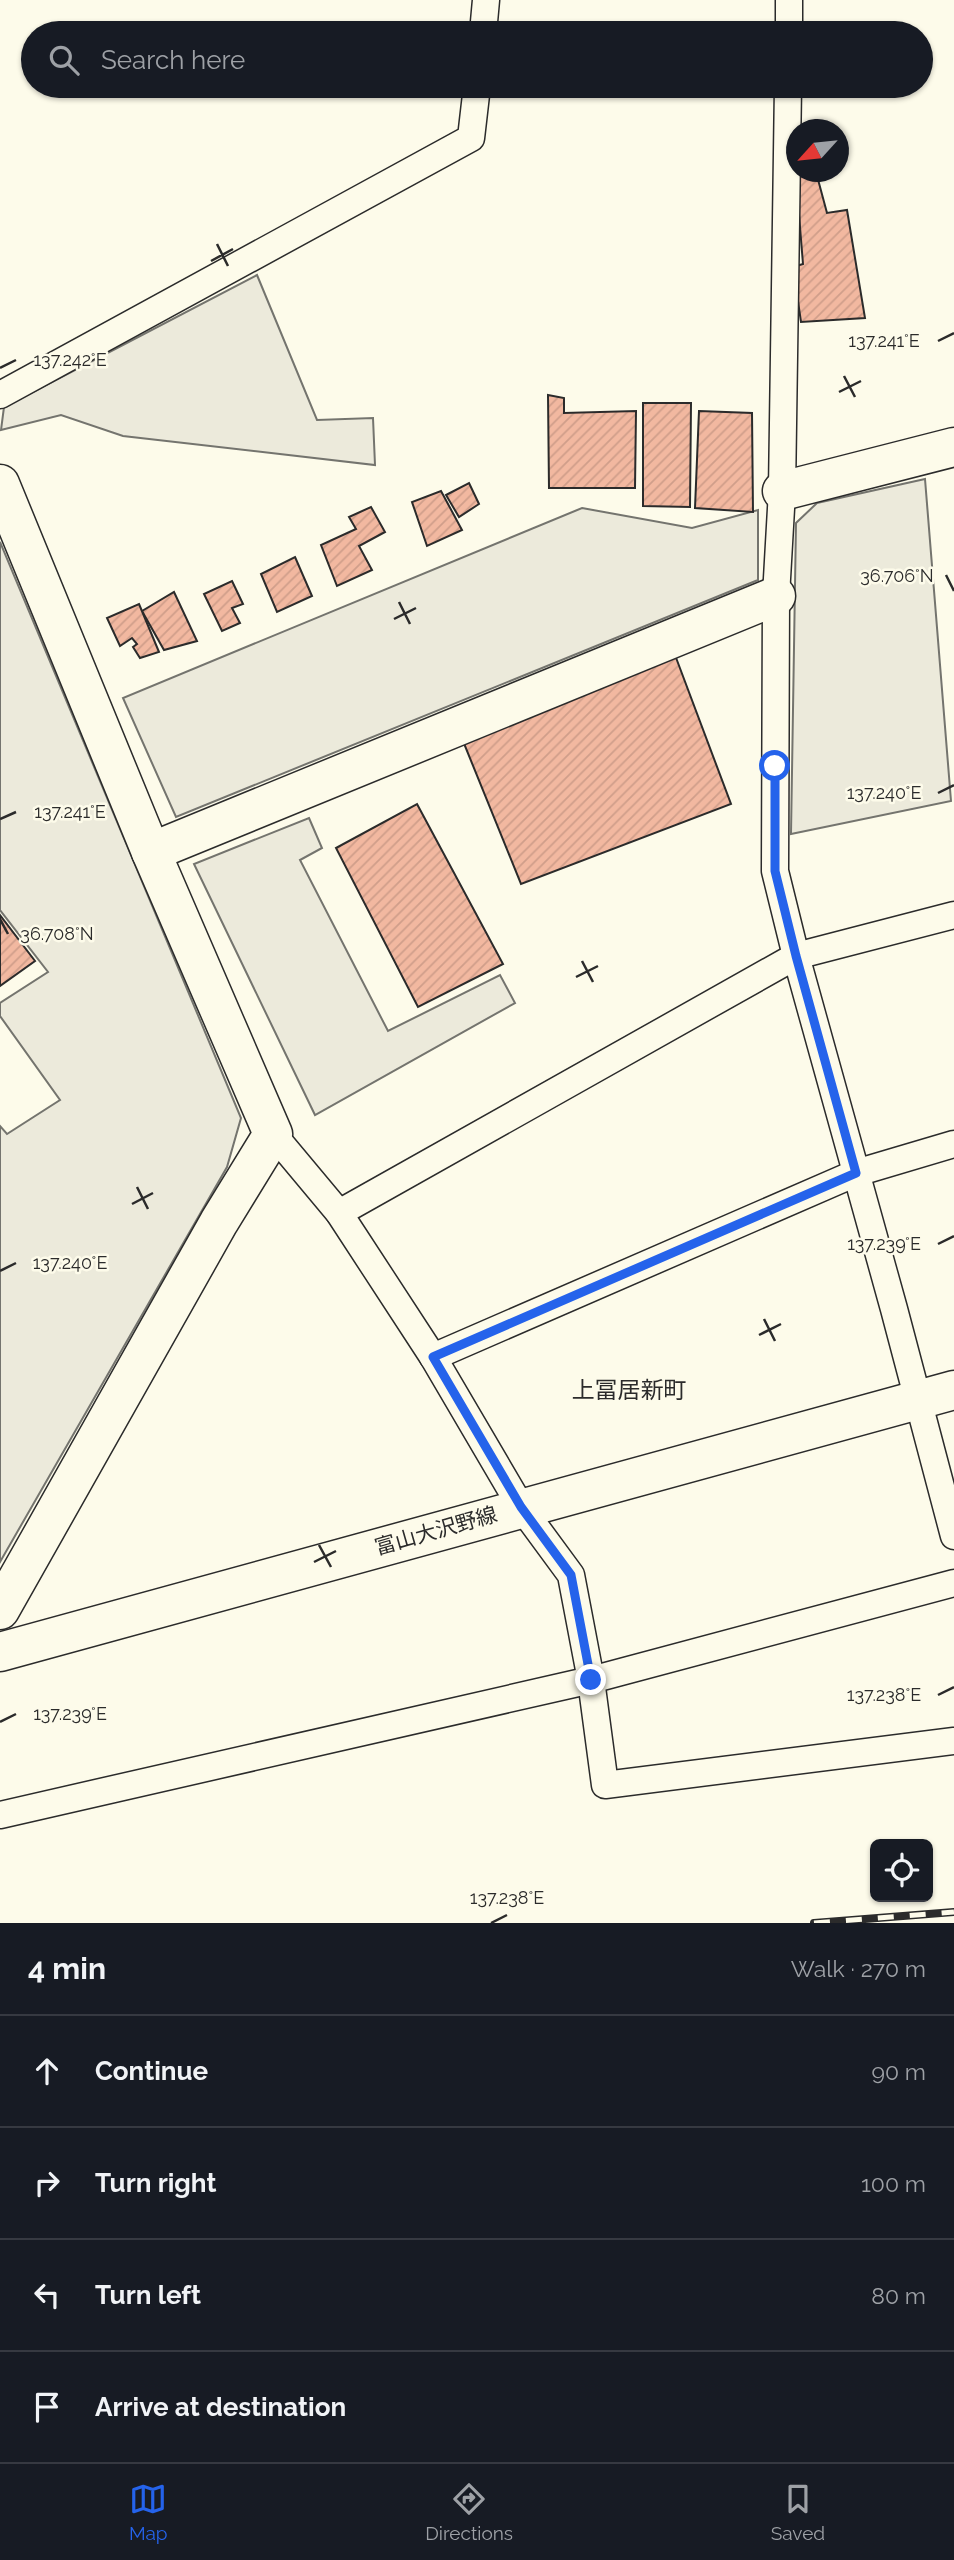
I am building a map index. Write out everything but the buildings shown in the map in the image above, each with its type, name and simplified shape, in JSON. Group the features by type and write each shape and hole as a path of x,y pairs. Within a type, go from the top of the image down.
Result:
{"street":[{"path":"484,21 486,0"},
{"path":"789,0 789,21"},
{"path":"0,395 471,138 476,98"},
{"path":"788,98 782,491 776,596 775,871 856,1173 936,1395 954,1536"},
{"path":"782,491 954,447"},
{"path":"0,484 151,852 273,1134 339,1213 433,1357 521,1507 571,1575 591,1680 605,1785 954,1741"},
{"path":"151,852 776,596"},
{"path":"339,1213 796,956 954,915"},
{"path":"0,1609 219,1222 273,1134"},
{"path":"433,1357 856,1173 954,1144"},
{"name":"富山大沢野線","path":"0,1652 936,1395"},
{"path":"0,1815 591,1680 954,1583"}],"shaded area":[{"path":"257,275 317,420 373,418 375,465 123,436 61,415 1,430 4,407"},
{"path":"925,479 951,801 791,834 796,523 817,503"},
{"path":"582,508 692,528 758,510 758,580 176,817 123,698"},
{"path":"0,542 241,1118 227,1167 0,1562 0,1126 7,1134 60,1100 0,1016 0,1003 48,972 0,910"},
{"path":"309,818 322,848 300,860 388,1031 500,975 515,1003 315,1115 194,864"}],"railway":[{"path":"814,1923 954,1912"}],"district":[{"name":"上冨居新町","path":"629,1390"}],"route":[{"path":"591,1680 571,1575 521,1507 433,1357 856,1173 775,871 775,766"}]}
